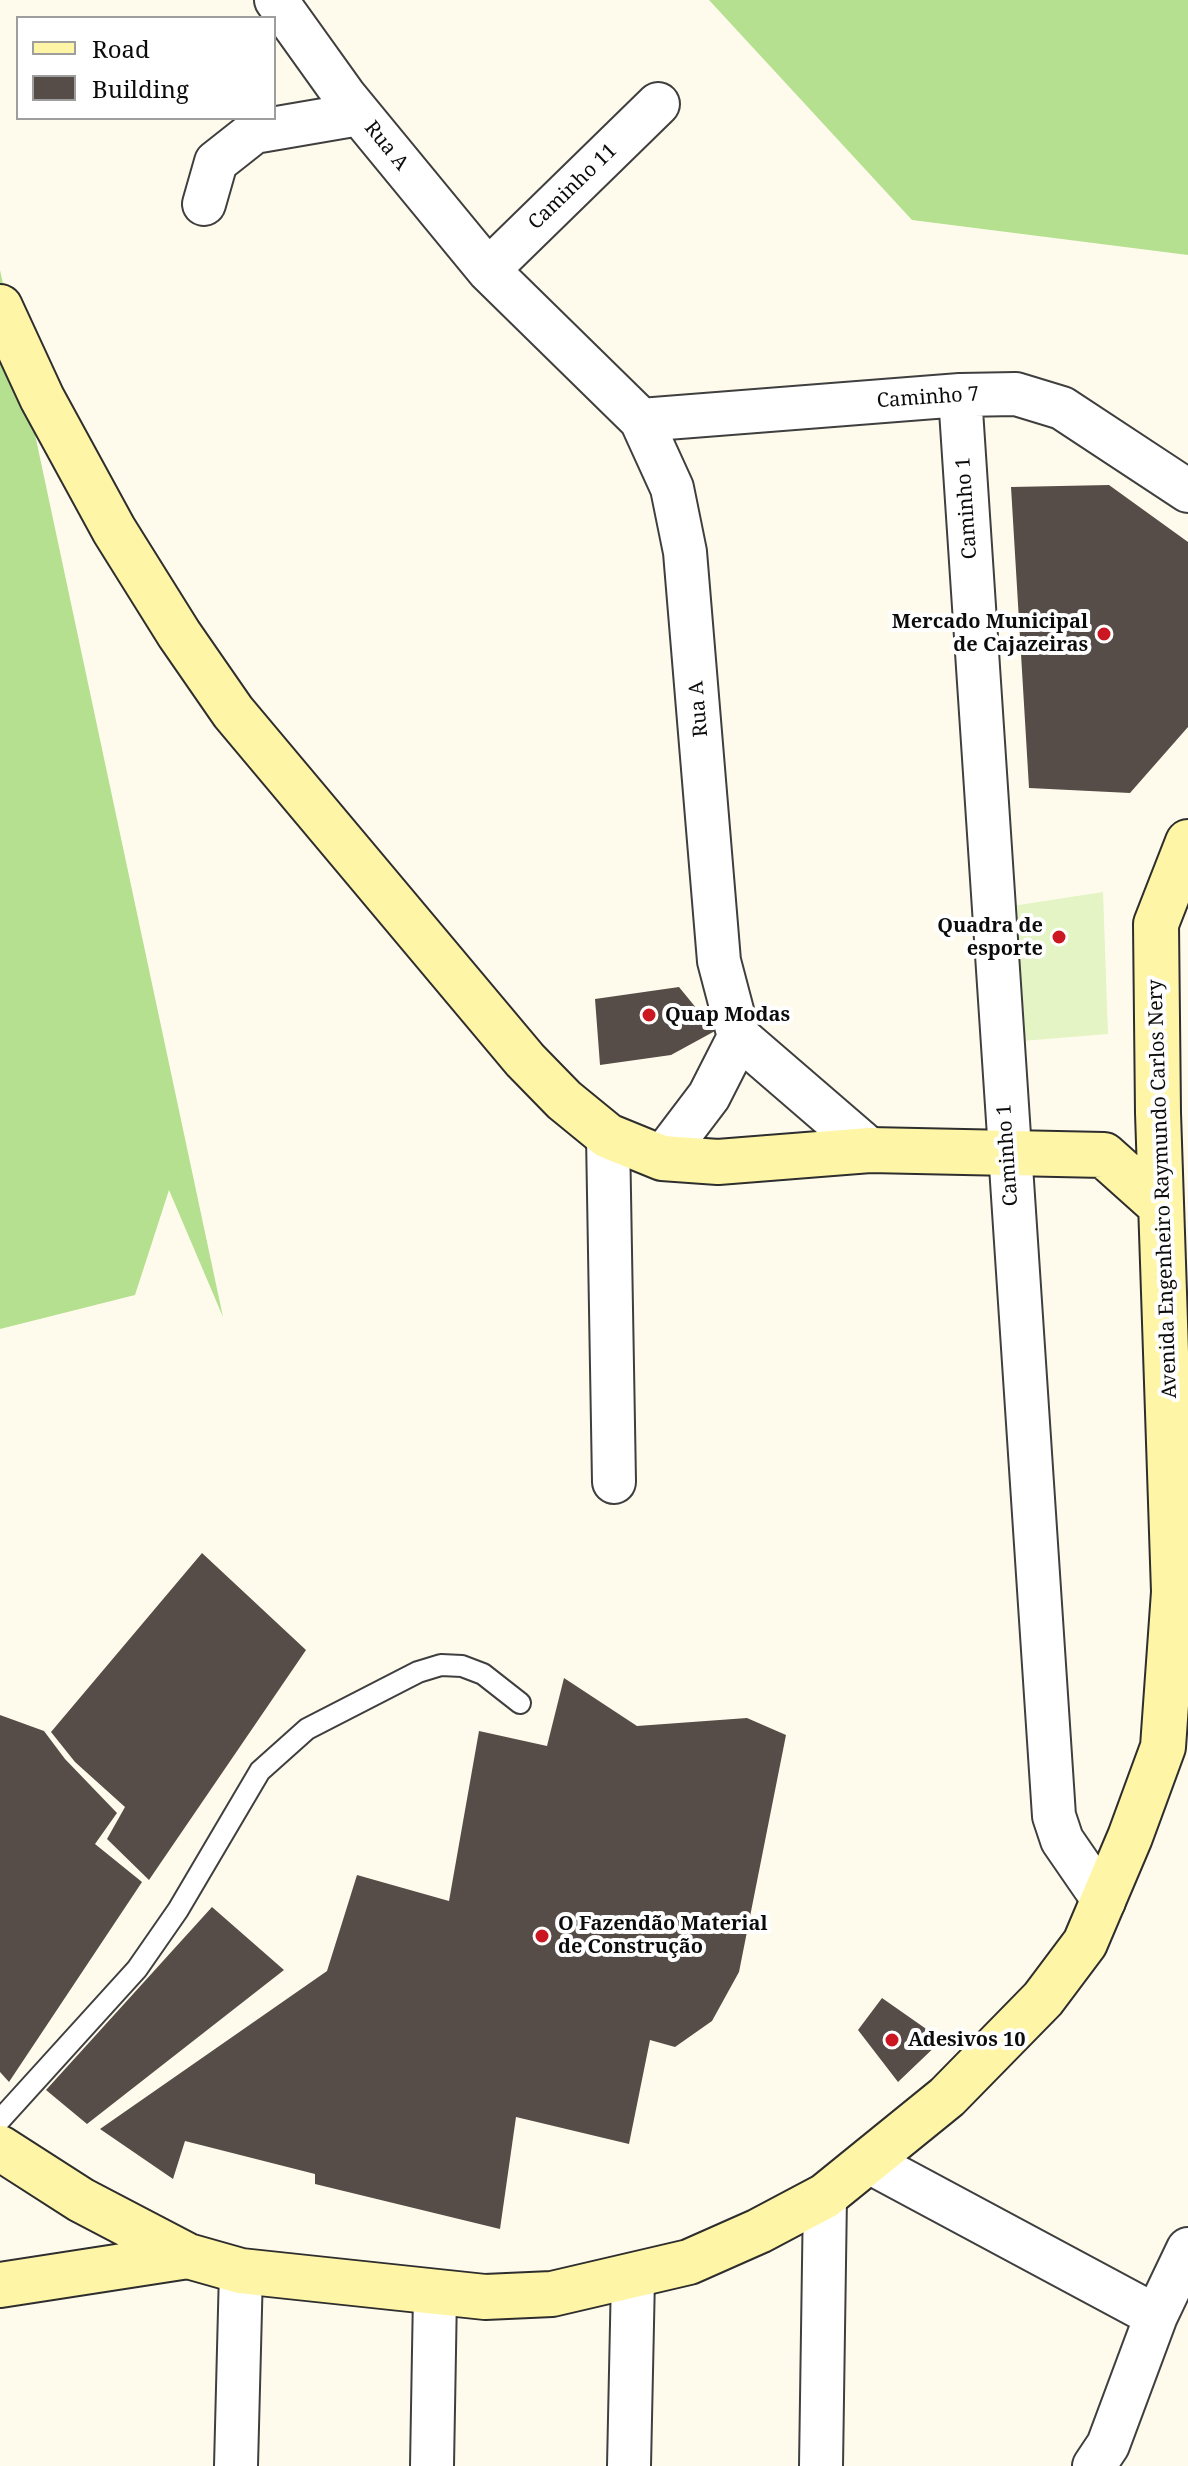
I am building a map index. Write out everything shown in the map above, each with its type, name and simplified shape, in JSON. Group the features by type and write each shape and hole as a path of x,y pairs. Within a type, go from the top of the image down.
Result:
{"main road":[{"path":"0,307 42,398 114,530 179,634 233,712 525,1060 564,1100 608,1136 662,1158 718,1162 870,1150 1104,1155 1161,1206"},
{"name":"Avenida Engenheiro Raymundo Carlos Nery","path":"188,2256 241,2271 485,2297 552,2294 689,2262 759,2231 825,2196 869,2162 947,2097 1043,1999 1085,1943 1175,1754 1174,1592 1181,1493 1161,1206 1158,1113 1172,918 1188,842"},
{"path":"1104,1155 1158,1113"},
{"path":"0,2148 81,2200 188,2256"},
{"path":"0,2285 188,2256"}],"street":[{"name":"Rua A","path":"276,0 352,104 488,270 641,420 672,488 685,552 719,961 739,1037"},
{"path":"204,204 216,162 254,132 352,104"},
{"name":"Caminho 11","path":"488,270 658,104"},
{"name":"Caminho 7","path":"641,420 960,395 1016,394 1062,408 1188,491"},
{"name":"Caminho 1","path":"960,395 1054,1816 1062,1840 1104,1901"},
{"path":"662,1158 709,1096 739,1037 870,1150"},
{"path":"608,1136 614,1482"},
{"path":"869,2162 1156,2316"},
{"path":"821,2466 825,2196"},
{"path":"1104,2459 1156,2316 1188,2249"},
{"path":"236,2466 241,2271"},
{"path":"629,2466 633,2277"},
{"path":"432,2466 435,2294"}],"lane":[{"path":"0,2120 137,1969 178,1910 260,1771 307,1729 418,1672 441,1665 462,1666 483,1674 520,1703"}],"green space":[{"path":"709,0 1188,0 1188,255 912,220"},
{"path":"0,270 223,1317 169,1190 135,1295 0,1329"},
{"name":"Quadra de esporte","path":"1103,892 1108,1034 1022,1041 1012,906"}],"building":[{"name":"Mercado Municipal de Cajazeiras","path":"1109,485 1188,542 1188,727 1130,793 1029,788 1011,487"},
{"name":"Quap Modas","path":"679,987 715,1031 671,1055 600,1065 595,999"},
{"path":"202,1553 306,1650 149,1880 107,1839 125,1807 75,1762 51,1732"},
{"name":"O Fazendão Material de Construção","path":"564,1678 637,1726 747,1718 786,1735 739,1972 712,2021 675,2047 650,2040 629,2144 516,2117 500,2229 315,2184 315,2174 185,2141 173,2179 100,2129 327,1971 357,1875 449,1901 479,1731 547,1746"},
{"path":"0,1715 44,1731 65,1759 117,1813 95,1844 142,1882 9,2082 0,2072"},
{"path":"212,1907 284,1970 87,2124 46,2090"},
{"path":"882,1998 942,2040 898,2082 858,2030"}],"place":[{"name":"Mercado Municipal de Cajazeiras","path":"1104,634"},
{"name":"Quadra de esporte","path":"1059,937"},
{"name":"Quap Modas","path":"649,1015"},
{"name":"O Fazendão Material de Construção","path":"542,1936"},
{"name":"Adesivos 10","path":"892,2040"}]}
